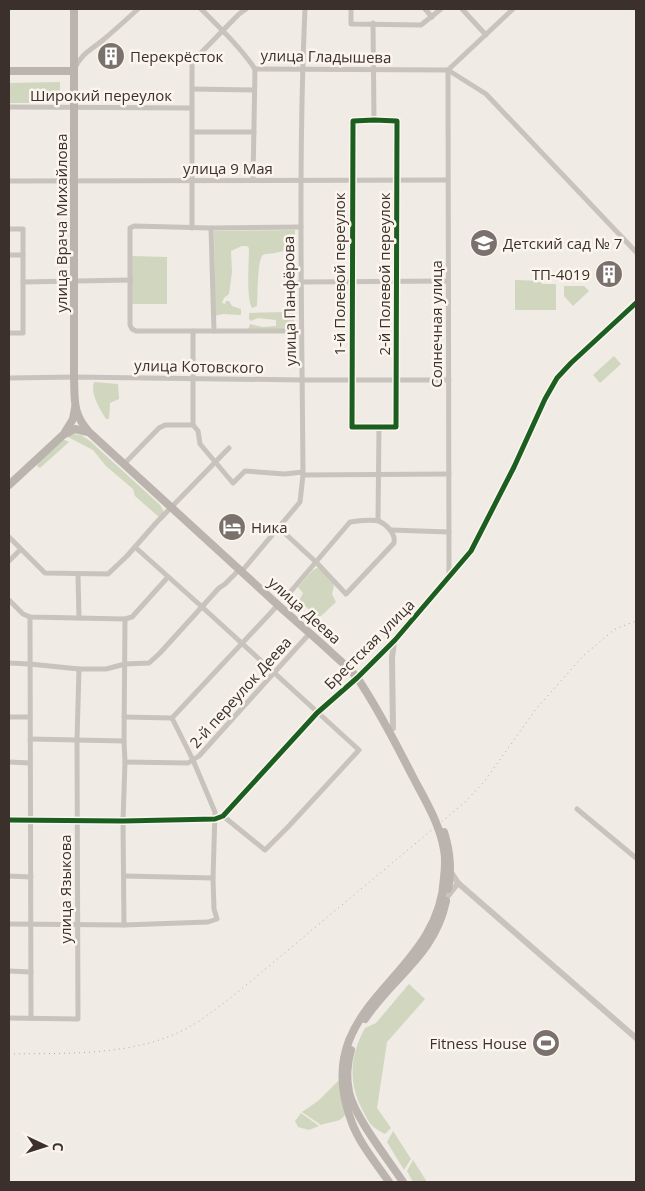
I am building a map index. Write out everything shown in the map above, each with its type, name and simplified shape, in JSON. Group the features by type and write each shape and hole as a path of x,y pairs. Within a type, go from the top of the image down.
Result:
{"main road":[{"name":"улица Врача Михайлова","path":"74,9 75,407 81,423 89,432"},
{"path":"9,71 74,71"},
{"path":"62,436 73,418 75,407"},
{"path":"9,486 62,436 75,429 89,432"},
{"name":"улица Деева","path":"89,432 357,678 391,734 438,826 444,851 443,894 434,924 421,946 364,1012 350,1037 343,1060 344,1091 350,1118 355,1131 389,1182"},
{"path":"357,678 369,688 393,728 443,826 449,847 450,871 447,897 441,922 432,940 416,961 361,1024 350,1052 347,1069 347,1081 354,1106 403,1182"},
{"path":"375,1161 376,1154 380,1152 385,1154"}],"street":[{"path":"74,71 78,61 85,53 138,9"},
{"name":"улица Гладышева","path":"201,9 223,30 255,69 448,70"},
{"path":"192,228 192,62 246,9"},
{"name":"улица Панфёрова","path":"9,664 79,669 149,663 201,606 241,570 300,502 303,474 300,282 302,69 305,9"},
{"path":"351,9 351,24 421,25 442,9"},
{"path":"424,9 432,18"},
{"path":"462,9 486,35"},
{"path":"513,9 448,70 486,94 636,252"},
{"path":"373,23 374,120"},
{"path":"253,180 255,69"},
{"name":"Солнечная улица","path":"448,70 449,577"},
{"path":"192,89 254,90"},
{"name":"Широкий переулок","path":"9,108 192,108"},
{"name":"1-й Полевой переулок","path":"374,120 352,121 352,427 379,427"},
{"name":"2-й Полевой переулок","path":"374,120 397,122 396,427 379,427"},
{"path":"192,132 254,132"},
{"name":"улица 9 Мая","path":"9,181 448,180"},
{"path":"300,331 136,331 132,329 130,326 130,228 134,226 192,228 301,227"},
{"path":"211,228 214,331"},
{"path":"9,229 23,229 23,333 9,333"},
{"path":"9,255 23,255"},
{"path":"23,282 131,280"},
{"path":"300,282 448,281"},
{"name":"Брестская улица","path":"9,820 123,821 215,819 223,816 317,713 357,678 394,640 471,551 557,378 636,303"},
{"path":"192,331 193,425 198,431 200,444 233,483 245,472 286,474 449,474"},
{"name":"улица Котовского","path":"9,378 74,376 302,380 448,380"},
{"path":"124,464 159,428 165,425 193,425"},
{"path":"378,521 379,427"},
{"path":"9,537 45,573 108,574 229,448"},
{"path":"279,528 316,562 346,594 394,543 395,539 391,530 378,521 350,522 316,562 286,597"},
{"path":"391,530 449,532"},
{"path":"135,547 359,750 288,827 264,850 223,816"},
{"path":"9,561 21,549"},
{"path":"78,575 79,618"},
{"path":"9,600 23,614 30,617 125,619 132,617 168,577"},
{"path":"124,717 172,718 278,605"},
{"path":"9,1018 31,1018 30,617"},
{"path":"124,925 125,619"},
{"name":"2-й переулок Деева","path":"125,762 188,764 310,633"},
{"path":"393,728 392,658 394,640"},
{"name":"улица Языкова","path":"31,1018 53,1020 78,1019 77,740 79,669"},
{"path":"9,717 30,717"},
{"path":"9,924 124,925 208,922 217,919 214,909 213,878 214,812 193,760 172,718"},
{"path":"30,740 124,741"},
{"path":"9,762 30,763"},
{"path":"577,809 636,858"},
{"path":"450,871 458,883 636,1038"},
{"path":"9,876 31,877"},
{"path":"124,876 213,878"},
{"path":"447,897 458,883"},
{"path":"9,971 31,972"}],"green space":[{"path":"60,82 60,103 9,103 9,83"},
{"path":"295,230 294,251 266,254 261,258 257,306 252,308 248,288 249,248 242,246 231,251 232,272 229,294 222,303 225,304 226,301 229,301 232,306 241,309 241,315 223,314 215,316 214,231"},
{"path":"132,256 167,257 167,304 131,304"},
{"path":"288,259 294,259 294,292 291,293 286,289"},
{"path":"515,280 542,281 542,284 556,284 556,310 515,310"},
{"path":"564,286 584,286 589,291 573,306 564,296"},
{"path":"288,298 294,301 294,329 248,330 250,324 263,327 276,326 276,320 258,318 251,321 249,313 285,312 288,307"},
{"path":"614,356 621,364 600,383 593,375"},
{"path":"94,382 118,384 119,399 110,403 109,419 106,419 96,401 93,391"},
{"path":"72,434 81,435 90,441 160,505 164,512 159,517 135,496 133,489 106,466 93,450 66,436"},
{"path":"63,439 69,442 40,468 37,466 38,462"},
{"path":"317,568 321,568 332,579 334,585 332,594 336,602 321,616 317,616 299,601 303,593 298,587"},
{"path":"409,984 425,999 387,1042 377,1108 391,1128 385,1134 371,1124 357,1099 353,1079 354,1058 356,1048 365,1028 376,1023"},
{"path":"339,1080 345,1115 343,1118 321,1125 302,1112 318,1101"},
{"path":"301,1113 319,1126 309,1130 298,1127 295,1121"},
{"path":"393,1131 411,1159 404,1170 387,1142"},
{"path":"413,1160 427,1182 413,1182 407,1171"}],"railway":[{"path":"9,1054 115,1050 155,1041 175,1034 205,1017 233,996 464,803 484,782 536,709 583,656 615,629 636,621"},
{"path":"9,1093 14,1093"}],"cycle path":[{"path":"374,120 397,121 396,427 352,427 353,121 374,120"},
{"path":"9,820 123,821 215,819 223,816 317,713 357,678 395,640 471,551 557,378 636,303"}],"place":[{"name":"Перекрёсток","path":"111,56"},
{"name":"Детский сад № 7","path":"484,243"},
{"name":"ТП-4019","path":"609,274"},
{"name":"Ника","path":"232,527"},
{"name":"Fitness House","path":"546,1043"}]}
